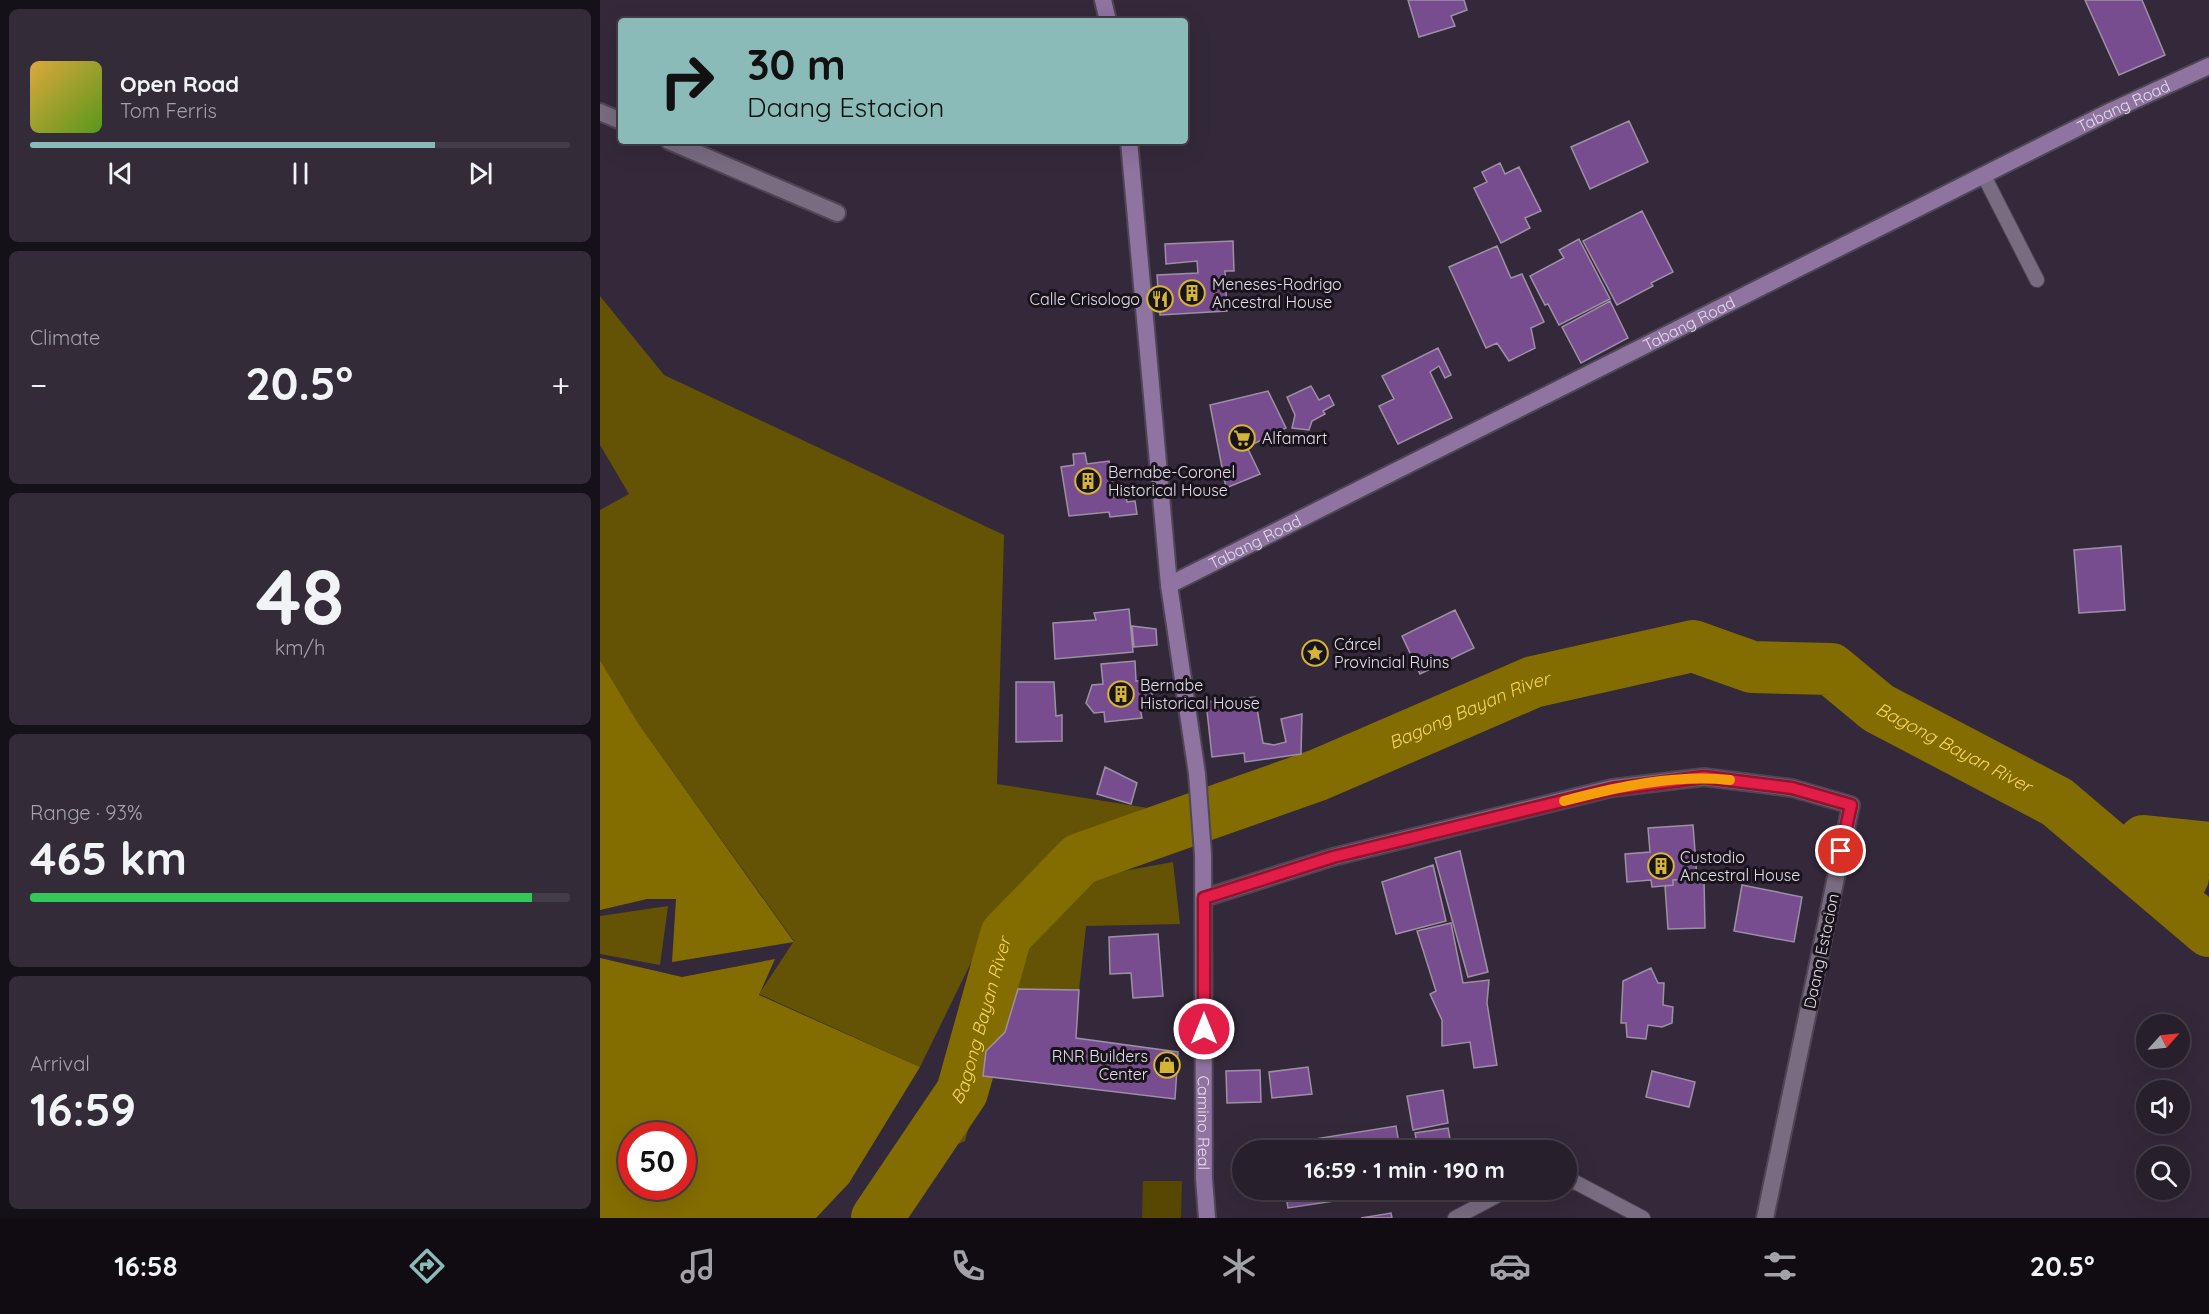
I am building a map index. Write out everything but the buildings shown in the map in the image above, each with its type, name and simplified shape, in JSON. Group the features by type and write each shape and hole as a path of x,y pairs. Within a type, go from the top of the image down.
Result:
{"main road":[{"path":"1103,0 1107,18"},
{"name":"Tabang Road","path":"1169,585 2111,111 2209,66"},
{"name":"Camino Real","path":"1130,144 1169,585 1197,774 1203,854 1204,1178 1207,1218"}],"street":[{"path":"600,112 618,119"},
{"path":"676,144 837,213"},
{"name":"Daang Estacion","path":"1204,898 1333,857 1612,789 1704,777 1792,788 1851,805 1765,1218"}],"lane":[{"path":"1984,176 2037,280"},
{"path":"1577,1183 1643,1218"},
{"path":"1455,1218 1489,1200"}],"shaded area":[{"path":"600,296 664,375 1004,535 997,784 1154,809 1063,862 986,932 920,1067 759,994 794,941 638,723 600,660 600,510 629,494 600,445"},
{"path":"600,660 638,723 794,942 672,962 676,899 647,899 600,910"},
{"path":"1173,862 1180,924 1086,926 1079,990 1018,989 1005,1032 986,1051 983,1076 965,1141 936,1154 961,1107 1015,938 1079,879"},
{"path":"668,906 660,965 600,954 600,916"},
{"path":"600,958 682,977 775,959 759,995 920,1067 849,1183 816,1218 600,1218"},
{"path":"1143,1181 1182,1181 1181,1218 1142,1218"}],"waterway":[{"name":"Bagong Bayan River","path":"877,1218 962,1092 1006,935 1080,859 1318,775 1533,682 1693,646 1752,667 1831,669 1878,708 2057,802 2209,931"},
{"name":"Bagong Bayan River","path":"2183,877 2144,841 2209,848"}],"slow traffic":[{"path":"1564,801 1612,789 1704,777 1730,780"}],"place":[{"name":"Meneses-Rodrigo Ancestral House","path":"1192,293"},
{"name":"Calle Crisologo","path":"1160,299"},
{"name":"Alfamart","path":"1242,438"},
{"name":"Bernabe-Coronel Historical House","path":"1088,481"},
{"name":"Cárcel Provincial Ruins","path":"1315,653"},
{"name":"Bernabe Historical House","path":"1121,694"},
{"name":"Custodio Ancestral House","path":"1661,866"},
{"name":"RNR Builders Center","path":"1167,1065"}],"route":[{"path":"1204,1029 1204,898 1333,857 1612,789 1704,777 1792,788 1851,805 1841,851"}]}
